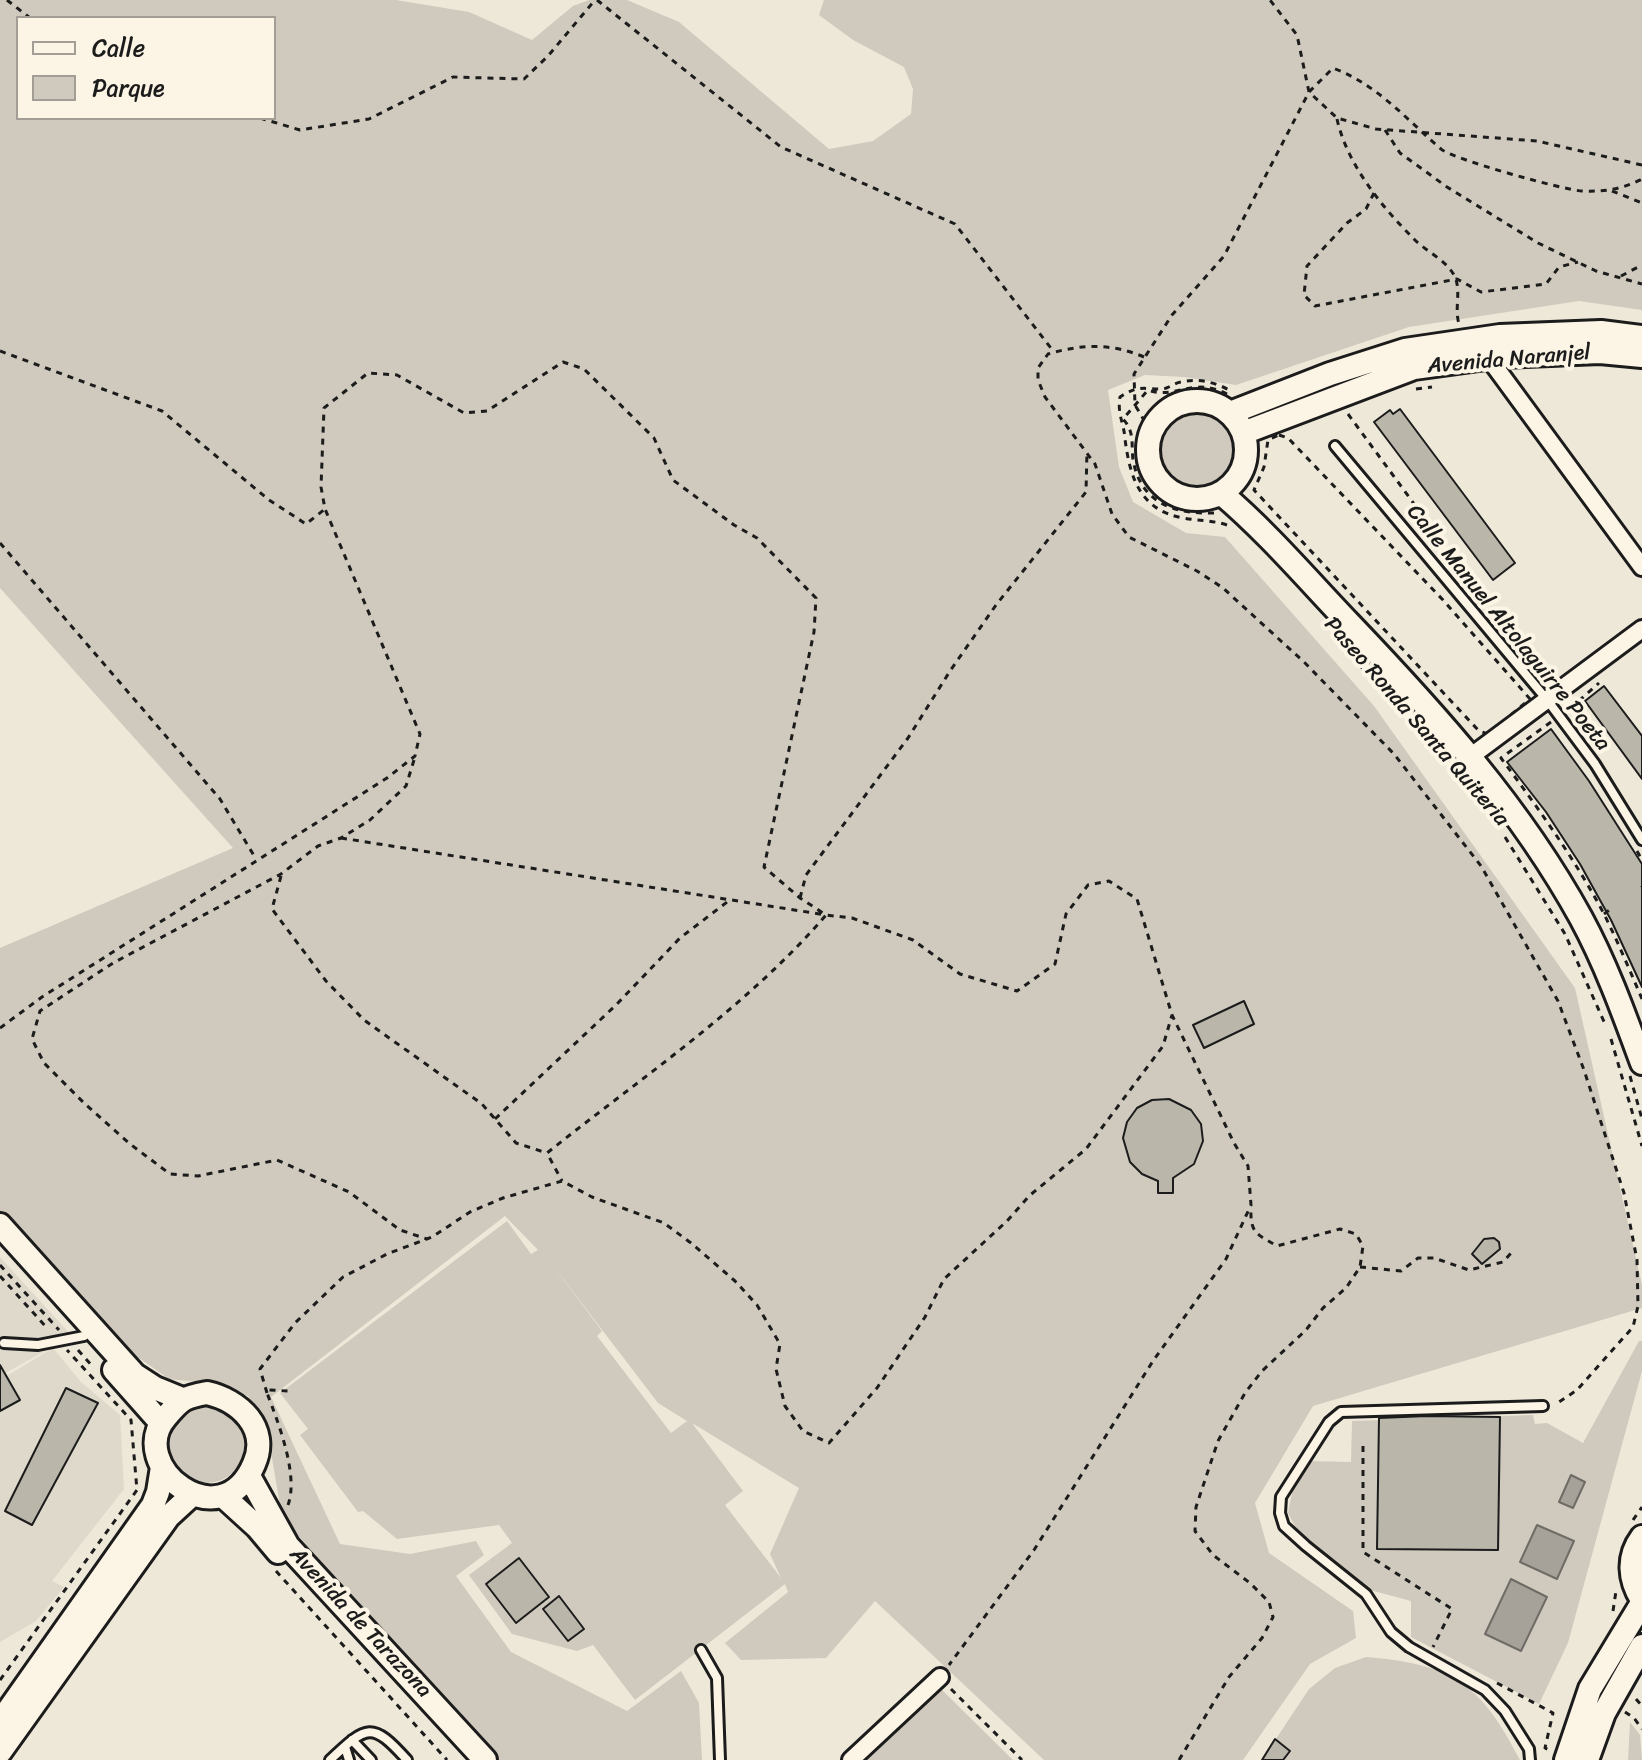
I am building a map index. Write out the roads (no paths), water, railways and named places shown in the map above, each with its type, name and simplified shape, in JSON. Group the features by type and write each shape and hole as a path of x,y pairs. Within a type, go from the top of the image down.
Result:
{"street":[{"name":"Avenida Naranjel","path":"1233,404 1405,350 1500,336 1601,332 1642,337"},
{"name":"Avenida Naranjel","path":"1243,433 1414,368 1488,357 1600,352 1642,356"},
{"path":"1488,357 1642,567"},
{"path":"1186,402 1233,404 1246,451 1242,469 1226,498 1187,499 1167,490 1153,474 1147,453 1151,432 1164,413 1186,402"},
{"name":"Paseo Ronda Santa Quiteria","path":"1226,498 1478,751 1527,816 1575,893 1623,989 1642,1039"},
{"name":"Paseo Ronda Santa Quiteria","path":"1226,498 1298,568 1412,690 1464,749 1528,832 1581,918 1608,975 1634,1064"},
{"path":"1478,751 1642,629"},
{"path":"0,1225 135,1375 155,1388 182,1399"},
{"path":"0,1245 161,1423"},
{"path":"207,1393 221,1396 238,1405 251,1419 258,1437 257,1457 249,1476 238,1488 223,1496 208,1499 180,1488 162,1467 158,1454 161,1423 182,1399 207,1393"},
{"path":"0,1722 153,1505 162,1467"},
{"name":"Avenida de Tarazona","path":"249,1476 288,1546 485,1760"},
{"path":"0,1752 168,1517 193,1494"},
{"name":"Avenida de Tarazona","path":"223,1496 257,1527 466,1760"},
{"path":"1558,1755 1590,1689 1642,1601 1634,1587 1631,1571 1632,1555 1642,1537"},
{"path":"1587,1760 1604,1713 1642,1646"},
{"path":"851,1760 940,1677"}],"lane":[{"name":"Calle Manuel Altolaguirre Poeta","path":"1335,446 1548,701 1595,764 1642,840"},
{"path":"4,1343 38,1345 84,1336"},
{"path":"1530,1760 1529,1749 1505,1711 1485,1690 1409,1647 1391,1632 1366,1594 1284,1526 1280,1513 1281,1497 1291,1478 1329,1422 1341,1412 1543,1406"},
{"path":"701,1650 717,1678 720,1760"},
{"path":"330,1760 365,1733 379,1733 386,1737 404,1759"},
{"path":"352,1740 371,1760"},
{"path":"345,1747 349,1760"}]}
